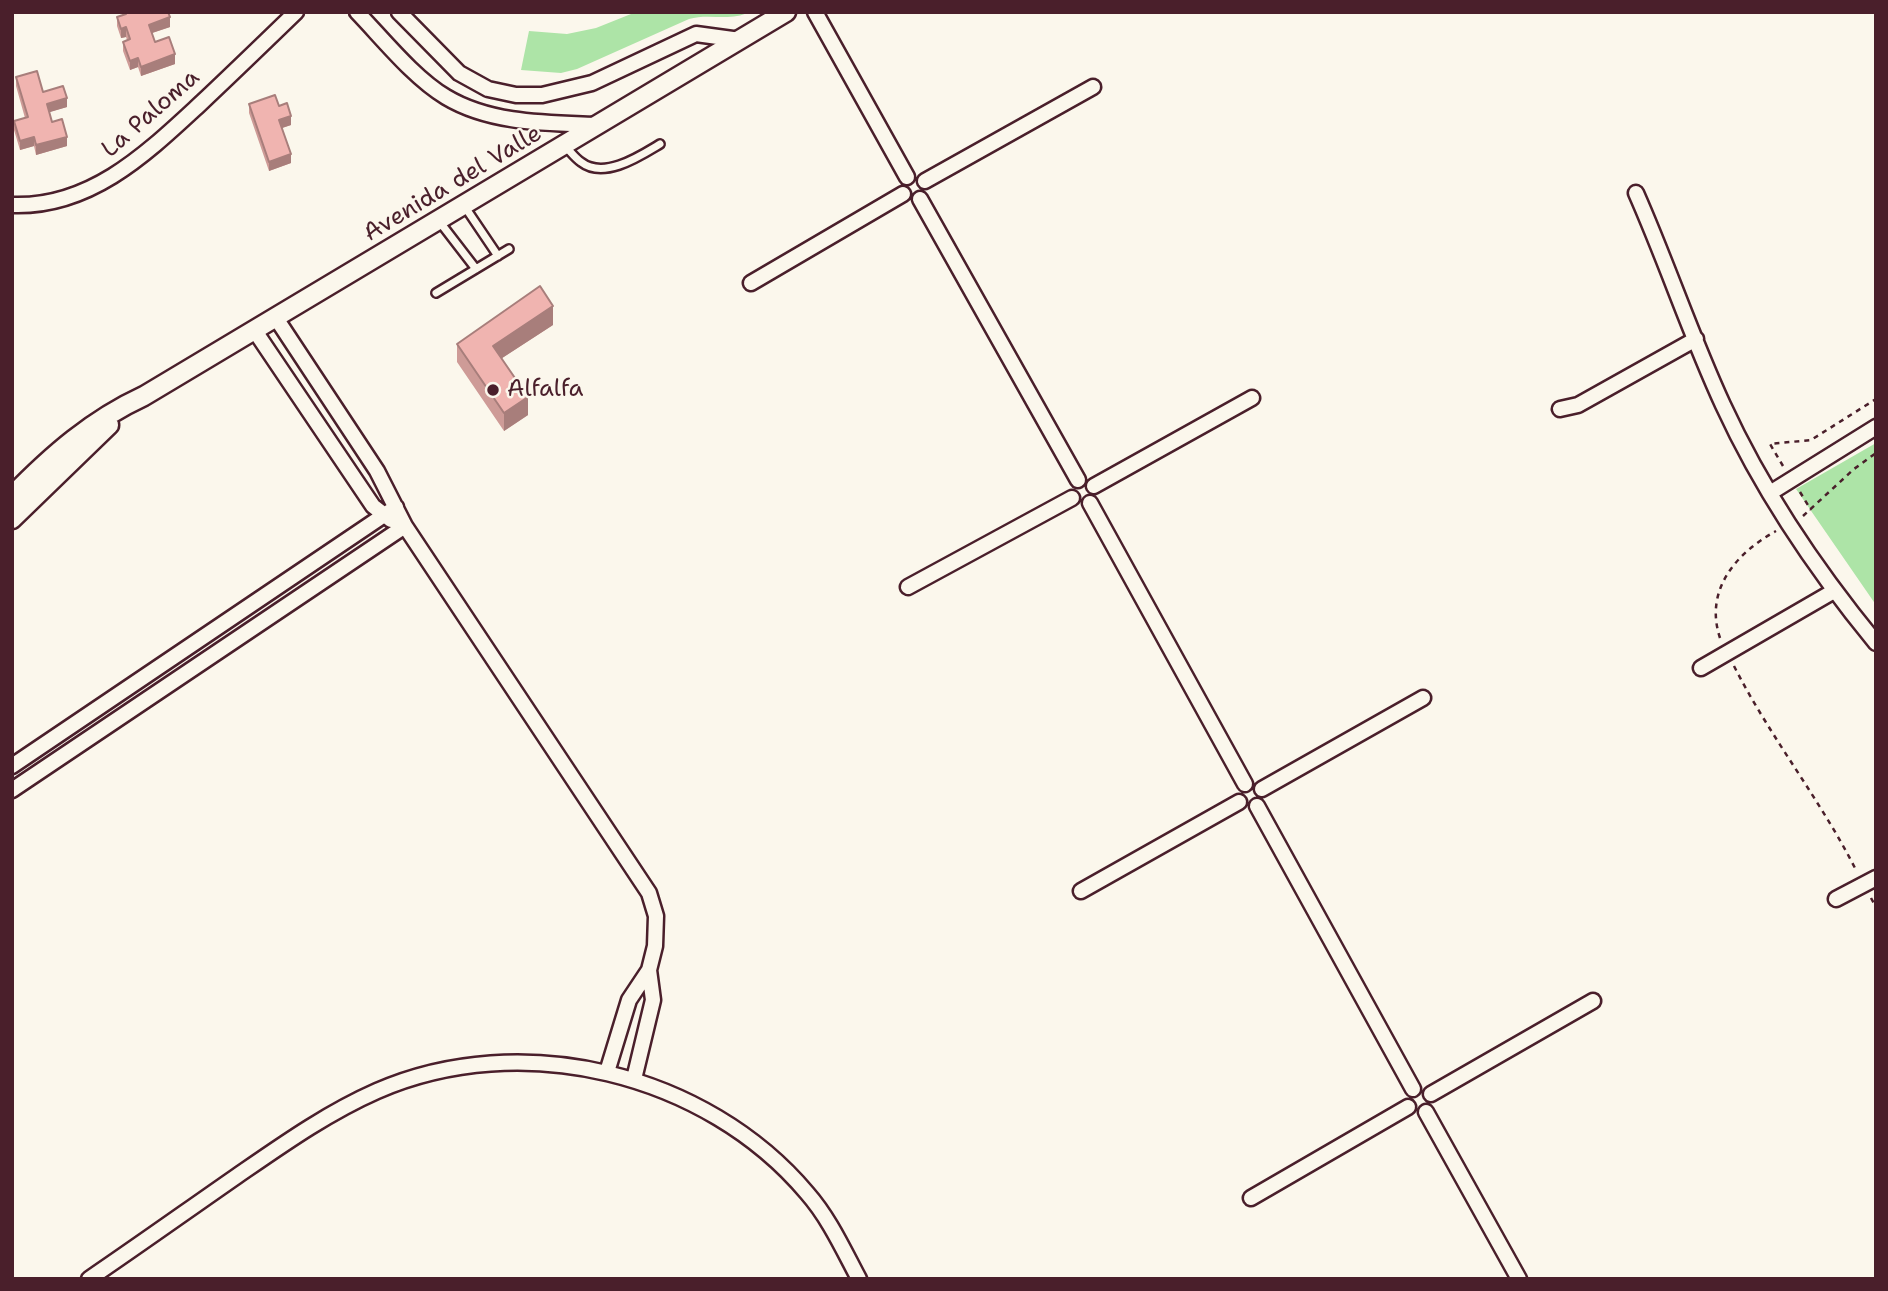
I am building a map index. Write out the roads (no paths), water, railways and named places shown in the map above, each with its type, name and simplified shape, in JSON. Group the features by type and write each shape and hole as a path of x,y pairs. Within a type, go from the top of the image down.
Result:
{"street":[{"name":"La Paloma","path":"12,205 43,204 74,196 123,171 155,145 296,12"},
{"path":"357,12 432,87 457,103 515,119 598,125"},
{"path":"399,12 459,73 488,89 516,95 555,93 592,83 696,34 740,40"},
{"name":"Avenida del Valle","path":"12,496 90,426 255,331 786,12"},
{"path":"815,12 907,177"},
{"path":"925,181 1093,87"},
{"path":"915,175 925,181 927,189 920,199 912,201 903,194 902,183 907,177 915,175"},
{"path":"1636,192 1733,425 1788,524 1876,643"},
{"path":"751,283 903,194"},
{"path":"920,199 1078,480"},
{"path":"276,318 377,471 390,511 405,526 649,893 657,926 649,970 653,1000 634,1079"},
{"path":"255,331 373,506 390,511"},
{"path":"1560,409 1578,405 1696,339"},
{"name":"Avenida del Valle","path":"12,519 97,435 144,396"},
{"path":"1094,486 1252,398"},
{"path":"1770,493 1876,427"},
{"path":"12,483 37,472"},
{"path":"1078,480 1088,480 1094,486 1095,497 1090,503 1082,505 1072,499 1071,486 1078,480"},
{"path":"908,587 1072,499"},
{"path":"1090,503 1245,784"},
{"path":"12,766 390,511"},
{"path":"12,790 405,526"},
{"path":"1701,668 1835,591"},
{"path":"1262,789 1423,698"},
{"path":"1245,784 1256,784 1262,789 1263,796 1257,806 1250,808 1239,802 1237,794 1245,784"},
{"path":"1081,891 1239,802"},
{"path":"1257,806 1413,1089"},
{"path":"1836,899 1870,881"},
{"path":"607,1072 629,1000 649,970"},
{"path":"1431,1094 1593,1001"},
{"path":"89,1279 297,1135 378,1091 428,1074 476,1066 541,1063 607,1072 634,1079 680,1098 727,1124 788,1172 820,1209 859,1279"},
{"path":"1425,1088 1431,1094 1433,1102 1426,1112 1418,1113 1408,1107 1408,1095 1413,1089 1425,1088"},
{"path":"1251,1198 1408,1107"},
{"path":"1426,1112 1519,1279"}],"lane":[{"path":"564,146 583,164 607,168 624,165 660,144"},
{"path":"464,206 498,256"},
{"path":"438,221 476,269"},
{"path":"436,293 509,249"}],"place":[{"name":"Alfalfa","path":"493,390"}]}
